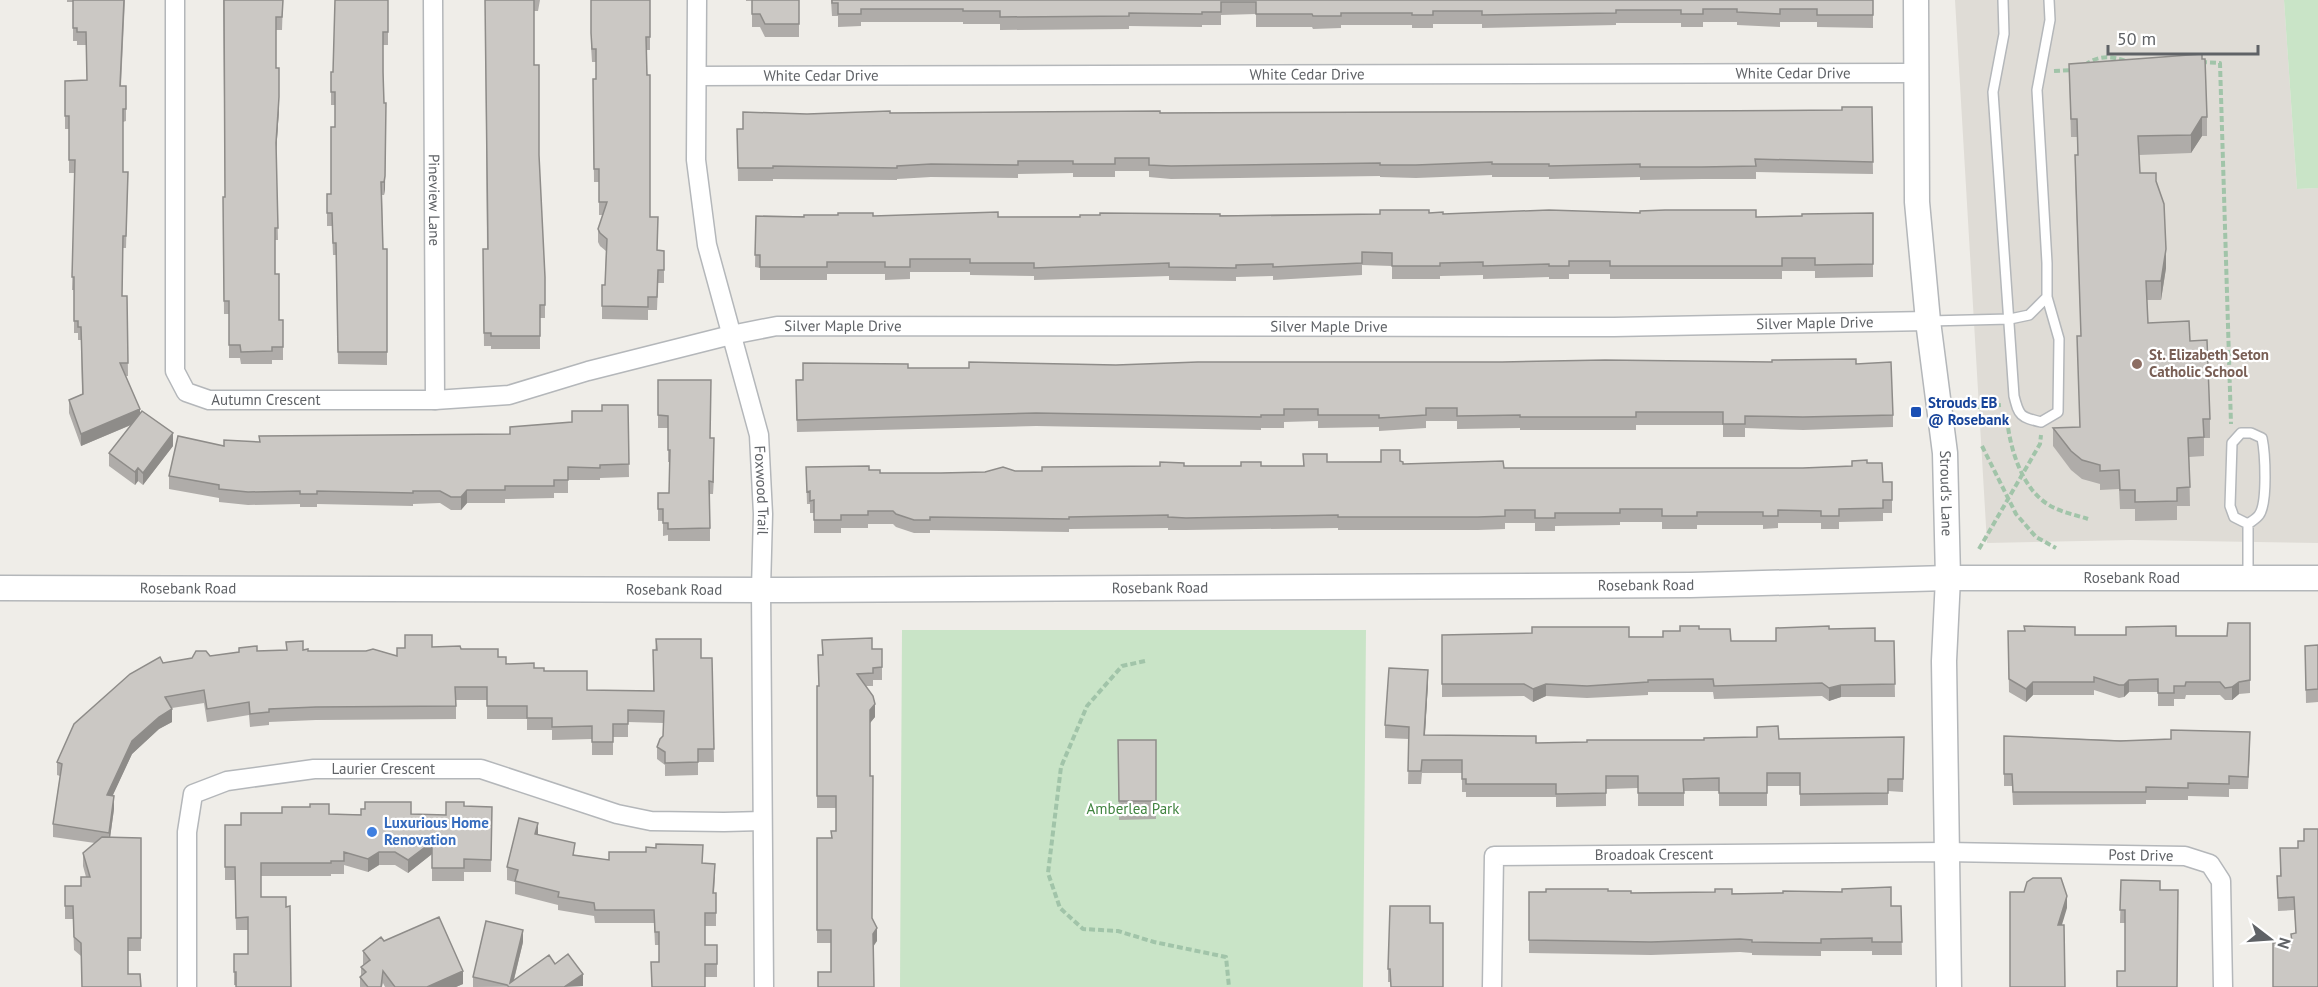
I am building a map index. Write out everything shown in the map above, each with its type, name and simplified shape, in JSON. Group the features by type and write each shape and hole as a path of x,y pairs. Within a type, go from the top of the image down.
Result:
{"street":[{"name":"Autumn Crescent","path":"175,0 175,371 186,392 209,400 435,400 509,395 588,371 731,335"},
{"name":"Pineview Lane","path":"433,0 435,400"},
{"name":"Foxwood Trail","path":"697,0 696,160 707,245 759,435 763,514 761,589 764,987"},
{"name":"Stroud's Lane","path":"1916,0 1917,202 1928,321 1945,453 1948,578 1944,661 1949,987"},
{"name":"White Cedar Drive","path":"698,76 1917,73"},
{"name":"Silver Maple Drive","path":"731,335 777,326 1614,327 1928,321"},
{"name":"Rosebank Road","path":"12,588 761,589 1691,585 1948,578 2318,578"},
{"name":"Laurier Crescent","path":"187,987 187,832 193,794 227,781 314,769 481,769 617,814 651,821 762,821"},
{"name":"Broadoak Crescent","path":"1492,987 1494,856 1946,852"},
{"name":"Post Drive","path":"1946,852 2185,856 2210,864 2221,881 2223,987"}],"lane":[{"path":"2002,0 2004,34 1993,92 2014,396 2019,414 2041,422 2058,412 2059,339 2047,297 2037,90 2050,20 2049,0"},
{"path":"1928,321 2010,319 2029,315 2047,297"},
{"path":"2251,433 2262,438 2265,453 2263,505 2260,514 2248,524 2234,517 2229,506 2230,463 2232,442 2241,434 2251,433"},
{"path":"2248,524 2248,578"}],"path":[{"path":"2040,72 2080,69 2099,57 2112,57 2129,62"},
{"path":"2193,62 2220,63 2232,442"},
{"path":"1977,407 2006,404 2008,424 2022,475 2032,489 2049,505 2088,519"},
{"path":"1979,549 2040,444 2041,422"},
{"path":"1982,446 2016,514 2036,537 2056,548"},
{"path":"1145,661 1122,666 1087,706 1061,767 1048,873 1060,908 1083,929 1118,931 1154,942 1226,957 1229,987"}],"shaded area":[{"name":"St. Elizabeth Seton Catholic School","path":"1955,0 2284,0 2297,189 2318,188 2318,543 2132,540 1987,543"}],"green space":[{"path":"2284,0 2318,0 2318,188 2297,189"},
{"name":"Amberlea Park","path":"902,630 1366,630 1363,987 900,987"}],"building":[{"path":"73,0 124,0 120,86 126,86 126,109 123,109 123,172 128,172 126,236 123,236 122,296 127,296 128,363 120,363 140,409 81,434 69,400 83,394 81,327 78,327 78,321 74,321 74,277 72,277 75,160 69,160 69,116 65,116 65,81 87,80 86,32 77,32 77,28 73,28"},
{"path":"224,0 283,0 282,17 276,17 276,68 279,68 279,97 276,143 278,228 275,228 275,274 279,274 279,320 283,320 283,347 272,347 272,351 241,352 240,345 229,345 229,301 224,301"},
{"path":"335,0 388,0 388,32 383,32 384,103 386,103 385,176 384,182 381,182 383,249 387,249 387,352 338,352 336,243 333,243 332,213 327,213 327,194 331,194 331,127 335,127 335,92 331,92 331,72 333,72"},
{"path":"485,0 534,0 534,65 539,65 539,155 545,277 545,305 540,305 540,336 491,336 491,333 484,333 483,249 488,249"},
{"path":"591,0 650,0 650,37 646,37 647,75 650,75 650,217 658,217 657,250 664,251 664,270 658,270 657,297 648,297 648,307 602,306 607,239 598,229 607,202 599,202 599,169 594,169 593,79 596,79 596,49 592,49"},
{"path":"752,0 799,0 799,24 765,24 760,14 752,14"},
{"path":"832,0 1873,0 1873,15 1817,15 1817,9 1780,9 1780,14 1737,12 1737,9 1703,9 1703,14 1681,14 1681,10 1616,10 1616,13 1482,15 1482,11 1433,11 1433,15 1341,13 1341,16 1313,16 1312,14 1256,14 1256,2 1221,2 1221,12 1202,12 1202,14 1129,13 1129,16 1000,17 1000,11 963,11 963,9 861,9 861,14 838,14 838,3 832,3"},
{"path":"2202,54 2202,59 2205,59 2207,117 2202,117 2191,135 2138,136 2140,173 2156,173 2156,181 2164,204 2166,249 2161,281 2146,281 2148,323 2189,321 2190,341 2207,340 2210,419 2203,419 2204,437 2188,438 2190,487 2177,488 2177,501 2135,502 2135,490 2120,490 2119,470 2100,471 2100,465 2082,460 2071,451 2053,428 2080,427 2077,336 2081,336 2075,155 2078,155 2077,119 2071,119 2069,64"},
{"path":"1842,107 1872,107 1873,162 1755,159 1756,166 1702,167 1640,167 1640,164 1549,166 1549,164 1492,164 1492,162 1416,165 1380,165 1380,163 1171,166 1149,165 1149,158 1115,158 1115,164 1018,161 1018,165 931,164 897,166 897,168 773,166 773,168 738,168 737,129 743,129 743,112 807,114 890,111 890,113 1160,111 1160,113 1695,111 1842,110"},
{"path":"1380,210 1429,210 1429,213 1443,212 1443,214 1549,210 1640,213 1640,211 1665,210 1756,210 1756,217 1873,213 1873,264 1815,265 1815,258 1782,258 1782,266 1610,266 1610,261 1569,261 1569,266 1549,266 1549,264 1483,266 1483,262 1440,263 1440,266 1392,266 1392,253 1362,252 1362,263 1273,267 1273,264 1236,265 1236,268 1169,267 1169,263 1034,268 1034,263 970,263 970,259 910,259 910,267 885,267 885,262 827,262 827,267 760,267 760,255 755,255 756,216 804,217 804,215 838,215 838,213 873,213 873,216 998,212 998,217 1080,217 1080,215 1100,215 1100,213 1220,214 1220,216 1380,214"},
{"path":"1856,359 1856,364 1891,362 1893,415 1745,416 1745,424 1723,424 1723,412 1636,412 1636,417 1520,417 1520,415 1457,416 1457,408 1426,408 1426,415 1379,418 1379,415 1318,415 1318,409 1284,409 1284,415 1261,415 1261,417 1036,413 797,420 796,380 803,380 803,363 908,364 908,368 969,368 969,362 1116,365 1198,362 1605,360 1772,362 1772,360"},
{"path":"658,380 711,380 710,438 714,438 713,482 709,481 710,528 668,529 668,523 663,523 663,509 658,509 658,493 669,493 670,450 668,450 668,416 658,415"},
{"path":"602,405 628,405 629,464 600,465 600,468 568,467 568,480 554,480 554,486 505,486 505,490 467,490 461,497 451,497 440,491 413,491 413,493 317,491 317,494 300,494 300,491 248,492 219,489 219,485 169,476 178,436 224,446 224,440 260,442 259,436 510,434 510,427 572,422 572,411 602,411"},
{"path":"142,411 173,433 143,473 138,468 135,472 109,453"},
{"path":"1381,450 1400,450 1400,461 1403,464 1503,461 1504,468 1803,468 1852,466 1852,461 1867,460 1867,463 1882,463 1883,482 1892,482 1892,500 1883,500 1883,508 1839,509 1839,516 1821,516 1821,511 1778,510 1778,516 1763,516 1763,512 1697,512 1697,516 1662,516 1662,509 1620,509 1620,513 1555,513 1555,518 1535,518 1535,510 1505,510 1505,516 1478,517 1338,517 1338,515 1186,518 1168,517 1168,515 1069,517 1069,519 930,517 930,520 914,520 893,511 868,511 868,515 841,515 841,520 814,520 814,500 810,501 810,491 807,492 806,467 869,466 869,470 880,470 880,473 941,473 985,472 1003,467 1015,471 1042,471 1042,467 1160,466 1160,462 1184,463 1184,466 1241,466 1241,462 1261,462 1261,466 1304,466 1303,454 1327,454 1327,462 1381,462"},
{"path":"2228,623 2250,623 2250,680 2239,682 2232,687 2225,688 2220,682 2186,682 2185,686 2174,686 2174,693 2158,693 2158,679 2129,680 2124,685 2119,685 2094,677 2094,682 2033,682 2026,689 2009,679 2008,631 2025,631 2024,626 2075,627 2075,635 2126,635 2126,627 2176,626 2176,636 2227,636"},
{"path":"1680,626 1699,626 1699,629 1730,629 1731,641 1776,641 1776,628 1829,626 1829,629 1875,628 1875,641 1894,641 1895,684 1841,685 1829,688 1822,683 1714,686 1713,679 1648,680 1648,682 1587,686 1546,684 1533,689 1524,684 1442,684 1442,635 1532,633 1532,627 1629,627 1629,637 1663,637 1663,631 1680,631"},
{"path":"405,635 432,635 432,647 460,646 461,649 498,649 498,657 506,657 506,664 534,663 534,668 544,668 544,671 587,671 587,690 654,691 653,650 657,650 656,639 701,639 701,658 712,658 714,749 698,749 698,762 665,763 665,752 657,747 663,736 664,711 628,710 628,724 613,724 613,742 592,742 592,726 552,727 552,718 527,718 527,706 487,706 487,687 455,687 456,706 316,707 269,709 269,712 250,714 249,702 207,709 204,690 165,697 172,709 159,717 132,741 107,795 114,796 109,833 53,824 62,764 57,762 74,724 130,674 160,657 163,663 192,658 196,651 206,651 210,656 239,652 239,648 257,646 257,651 287,650 286,642 303,641 303,650 308,649 308,651 373,649 397,656 397,648 405,648"},
{"path":"872,638 872,649 882,649 882,667 873,668 873,673 857,674 873,696 875,704 870,710 870,776 873,776 872,918 877,928 873,934 874,987 818,987 818,972 831,972 831,930 817,930 817,838 832,838 831,831 836,831 836,796 817,796 818,655 823,655 822,640"},
{"path":"2318,645 2318,689 2306,690 2305,646"},
{"path":"1389,668 1428,670 1424,735 1536,736 1536,743 1587,742 1587,740 1704,740 1704,738 1757,737 1757,727 1778,726 1779,739 1904,737 1903,779 1888,779 1888,793 1800,794 1800,773 1767,773 1767,793 1719,793 1719,778 1683,779 1684,793 1638,793 1638,776 1606,776 1606,793 1556,794 1556,784 1466,784 1466,779 1462,779 1462,760 1422,760 1421,771 1408,771 1409,727 1385,725"},
{"path":"2171,730 2250,732 2248,777 2229,776 2229,784 2188,783 2188,788 2146,787 2146,792 2013,792 2012,774 2004,774 2004,736 2120,741 2171,739"},
{"path":"1118,740 1156,740 1156,801 1119,801"},
{"path":"365,802 411,802 411,814 446,815 446,802 464,802 464,806 492,807 491,860 464,859 464,868 432,868 432,842 408,860 395,852 379,852 368,859 344,852 344,861 331,861 331,863 261,863 261,897 286,897 286,907 290,906 291,987 236,987 234,954 248,954 248,917 236,918 235,867 225,867 225,825 241,825 241,813 282,813 282,807 310,807 310,804 329,804 329,814 361,815 361,809 365,809"},
{"path":"519,818 538,823 535,834 575,843 573,855 609,860 609,852 646,852 646,847 656,848 656,844 703,845 702,863 715,864 713,893 716,893 716,913 705,913 705,945 717,945 717,964 705,964 705,987 652,987 651,962 659,962 659,932 655,932 654,910 595,910 594,903 558,897 559,892 515,881 518,870 507,867"},
{"path":"2304,829 2318,829 2318,987 2273,987 2273,943 2292,942 2291,934 2296,933 2294,897 2278,898 2277,876 2281,876 2280,848 2298,848 2298,841 2304,841"},
{"path":"102,837 141,838 141,938 128,938 128,974 140,974 141,987 82,987 81,943 74,937 73,906 65,906 65,886 81,886 81,877 90,877 83,853"},
{"path":"2033,878 2061,878 2067,896 2058,925 2064,925 2065,987 2010,987 2010,892 2024,892 2027,882"},
{"path":"2121,880 2160,881 2160,890 2178,890 2177,987 2117,987 2117,971 2125,971 2125,910 2120,910"},
{"path":"1891,887 1891,906 1901,906 1902,942 1872,942 1872,938 1821,939 1821,943 1752,942 1752,940 1740,939 1651,942 1529,940 1529,892 1546,892 1546,889 1608,889 1608,891 1631,891 1631,893 1715,892 1715,889 1732,889 1732,894 1783,893 1783,891 1842,892 1842,889"},
{"path":"1390,906 1430,906 1430,923 1443,923 1443,987 1391,987 1390,969 1388,969"},
{"path":"439,917 463,971 427,987 395,987 383,971 381,987 368,987 360,977 366,972 361,967 370,960 363,951 381,937 384,941"},
{"path":"486,921 523,930 510,983 549,955 555,964 568,954 583,974 564,987 509,987 473,977"}],"place":[{"name":"St. Elizabeth Seton Catholic School","path":"2137,364"},
{"name":"Strouds EB @ Rosebank","path":"1916,412"},
{"name":"Luxurious Home Renovation","path":"372,832"}]}
